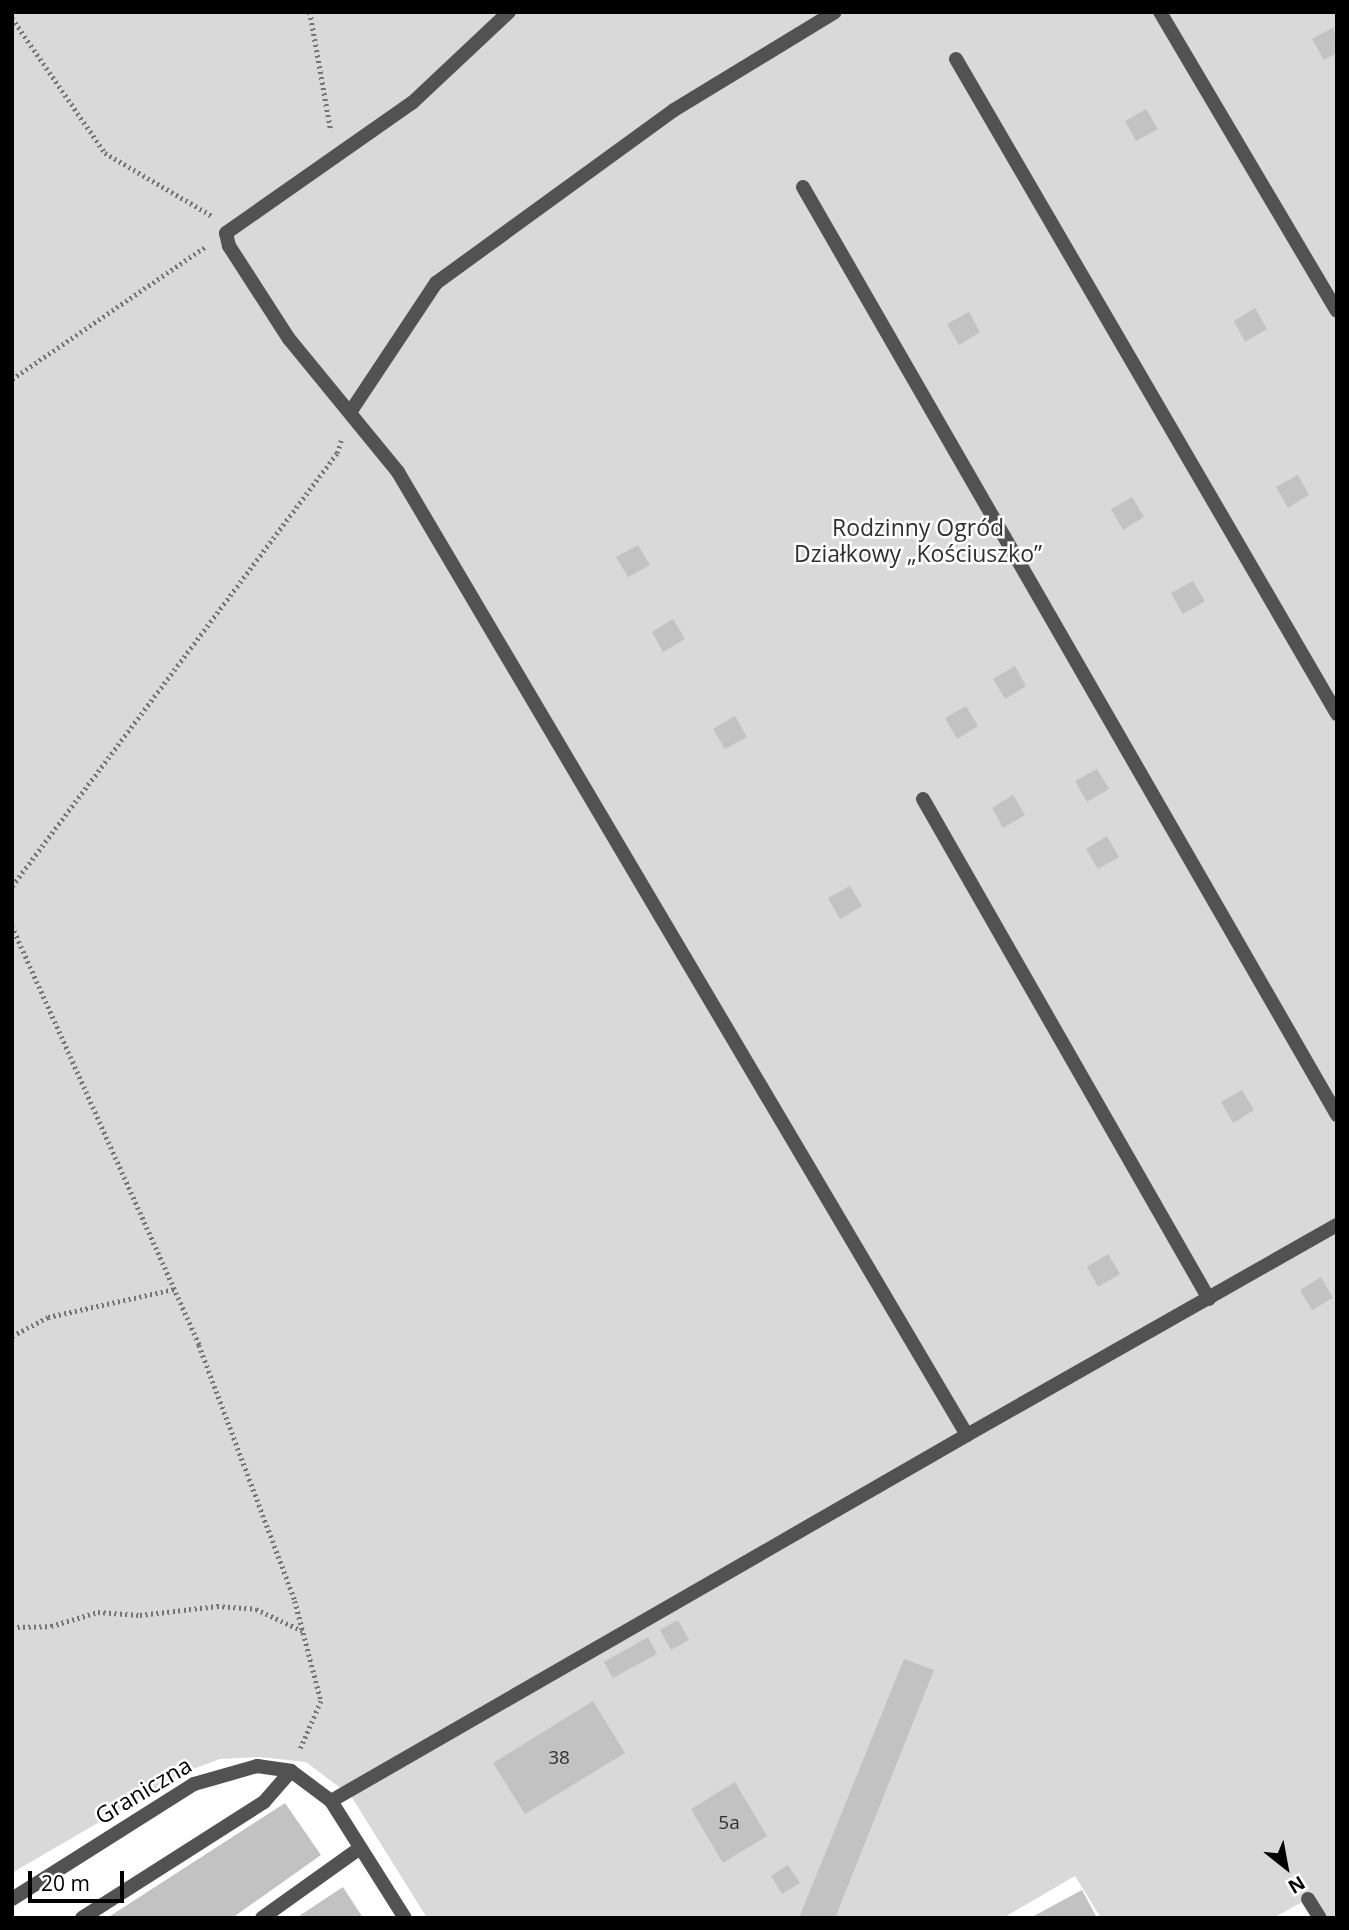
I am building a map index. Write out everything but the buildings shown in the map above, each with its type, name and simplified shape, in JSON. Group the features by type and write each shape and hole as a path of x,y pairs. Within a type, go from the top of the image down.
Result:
{"street":[{"path":"509,12 412,103 342,147 226,233 261,302 398,472 967,1435"},
{"path":"351,411 436,283 674,110 835,12"},
{"path":"1160,12 1337,311"},
{"path":"956,59 1337,714"},
{"path":"803,187 1337,1115"},
{"path":"923,799 1209,1299"},
{"path":"331,1801 1337,1225"},
{"name":"Graniczna","path":"12,1899 194,1784 257,1766 291,1771 331,1801 405,1918"},
{"path":"82,1918 264,1802 291,1771"},
{"path":"262,1918 360,1848"},
{"path":"1308,1899 1320,1918"}],"path":[{"path":"310,12 325,111 342,147"},
{"path":"12,18 105,153 213,216 226,233 12,379"},
{"path":"12,886 337,453 351,411"},
{"path":"12,926 174,1289 303,1631 321,1701 291,1771"},
{"path":"12,1336 48,1317 174,1289"},
{"path":"12,1627 51,1626 98,1612 140,1615 217,1606 256,1609 303,1631"}],"green space":[{"name":"Rodzinny Ogród Działkowy „Kościuszko”","path":"12,12 1337,12 1337,1918 1320,1918 1308,1899 1273,1918 1101,1918 1075,1876 1003,1918 427,1918 351,1796 306,1762 259,1757 220,1759 185,1772 12,1873"}]}
